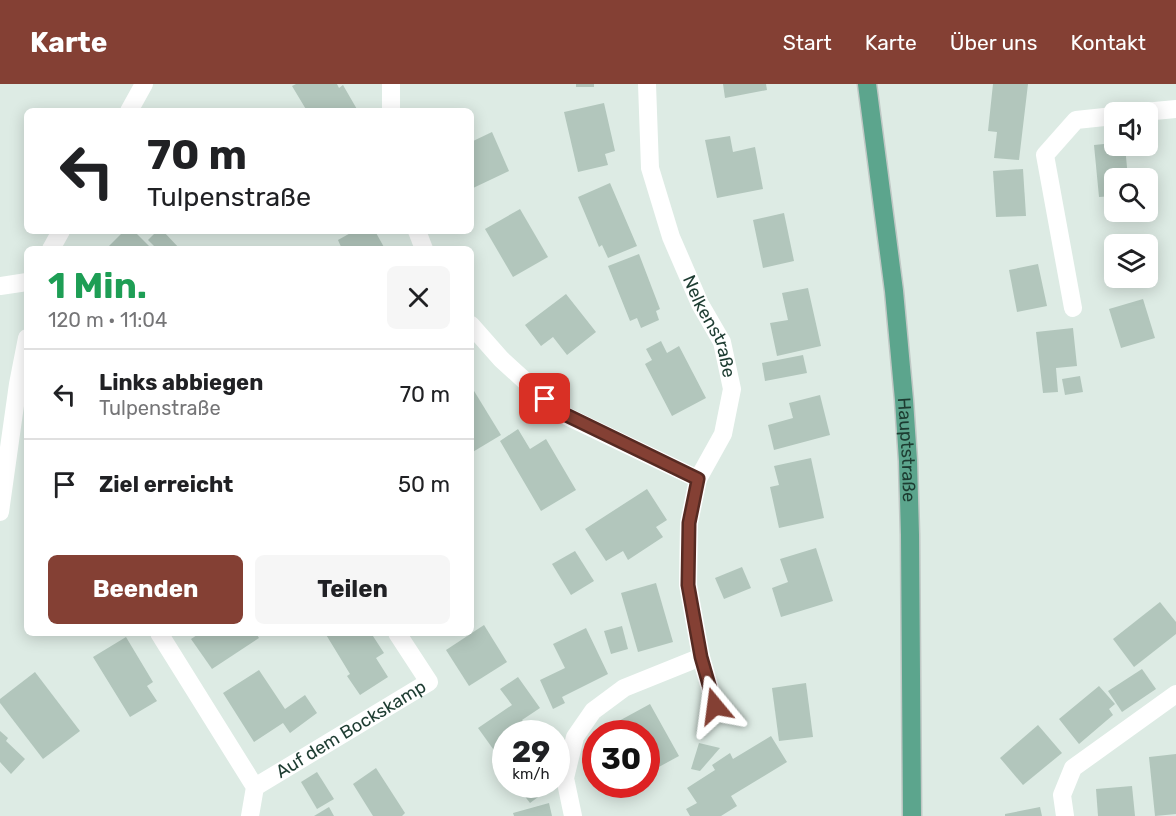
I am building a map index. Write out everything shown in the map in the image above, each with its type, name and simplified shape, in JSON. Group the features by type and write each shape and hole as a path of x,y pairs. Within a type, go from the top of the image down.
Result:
{"main road":[{"name":"Hauptstraße","path":"867,84 894,291 907,441 912,816"}],"street":[{"path":"131,108 144,84"},
{"path":"391,84 391,108"},
{"name":"Nelkenstraße","path":"647,84 650,168 671,237 700,304 722,342 732,389 723,434 698,479 689,523 688,585 701,657 715,706"},
{"path":"1158,111 1176,109"},
{"path":"1073,308 1046,156 1076,120 1104,117"},
{"path":"0,286 24,282"},
{"path":"474,328 501,359 560,412 698,479"},
{"path":"0,512 24,353"},
{"name":"Auf dem Bockskamp","path":"161,636 255,788 250,816"},
{"name":"Auf dem Bockskamp","path":"255,788 429,682 400,636"},
{"path":"573,816 565,778 576,737 593,711 624,688 701,657"},
{"path":"1065,816 1062,795 1073,768 1176,694"}],"building":[{"path":"296,84 337,84 339,88 343,85 356,108 305,108 292,86"},
{"path":"576,84 594,84 594,87 576,87"},
{"path":"723,84 766,84 767,90 725,98"},
{"path":"993,84 1028,84 1019,160 994,158 997,132 988,131"},
{"path":"604,103 615,151 605,154 608,165 578,172 564,112"},
{"path":"492,132 509,171 474,188 474,141"},
{"path":"730,136 733,152 755,147 763,189 717,198 705,140"},
{"path":"1104,144 1104,156 1126,156 1127,168 1104,168 1104,197 1099,197 1094,145"},
{"path":"1023,169 1026,216 996,217 993,171"},
{"path":"610,183 637,246 608,258 602,245 599,247 578,197"},
{"path":"520,209 548,257 513,277 485,229"},
{"path":"784,213 794,261 763,268 753,220"},
{"path":"121,234 137,234 149,246 109,246"},
{"path":"154,234 166,234 177,246 154,246 148,240"},
{"path":"349,234 377,234 383,246 341,246 338,240"},
{"path":"639,254 660,309 656,311 659,320 641,328 637,318 630,321 608,266"},
{"path":"1038,264 1047,306 1017,312 1009,270"},
{"path":"808,288 821,346 777,356 770,323 788,320 782,293"},
{"path":"566,294 596,332 567,355 553,337 541,346 525,325"},
{"path":"1143,299 1155,338 1121,348 1109,309"},
{"path":"1073,328 1077,366 1056,368 1058,392 1043,393 1036,332"},
{"path":"661,341 667,353 679,346 706,398 672,416 645,364 652,360 646,349"},
{"path":"803,355 807,373 765,381 762,363"},
{"path":"1080,376 1083,392 1065,395 1062,379"},
{"path":"474,391 501,435 474,451"},
{"path":"820,395 830,435 774,450 768,425 793,418 789,403"},
{"path":"518,429 530,449 546,439 576,490 541,511 500,441"},
{"path":"811,458 824,518 779,528 770,487 779,485 774,466"},
{"path":"647,489 667,520 656,527 663,537 628,560 623,551 606,561 585,529"},
{"path":"816,548 833,601 781,617 772,588 788,582 780,559"},
{"path":"575,551 594,581 571,595 552,564"},
{"path":"742,567 751,588 724,599 715,578"},
{"path":"656,583 673,642 638,652 621,593"},
{"path":"1160,602 1176,622 1176,634 1134,667 1113,639"},
{"path":"484,625 507,662 469,686 446,650 467,636 474,636 474,632"},
{"path":"622,626 628,649 611,654 604,631"},
{"path":"586,628 608,674 562,697 565,703 553,709 540,680 565,668 553,644"},
{"path":"196,636 258,636 259,638 212,669 191,639"},
{"path":"327,636 373,636 384,653 376,658 388,677 360,695 347,676 350,674"},
{"path":"126,637 153,682 147,686 157,701 130,717 93,657"},
{"path":"1142,669 1156,689 1122,712 1108,691"},
{"path":"259,670 285,709 305,695 317,713 290,733 283,723 254,742 223,693"},
{"path":"35,672 80,731 43,759 0,703 0,699"},
{"path":"518,677 540,708 522,720 492,720 492,747 478,728 512,705 500,689"},
{"path":"806,683 813,737 779,741 772,688"},
{"path":"1099,686 1115,704 1109,709 1113,715 1079,744 1059,719"},
{"path":"650,704 659,720 621,720"},
{"path":"660,722 679,756 660,766"},
{"path":"1038,725 1062,753 1023,785 1000,758"},
{"path":"0,731 8,738 6,741 25,759 11,774 0,762"},
{"path":"771,736 787,762 731,796 737,806 721,816 690,816 686,809 697,803 687,788 715,770 712,765 730,753 733,759"},
{"path":"699,743 720,748 700,771 691,769"},
{"path":"1176,754 1176,814 1155,816 1149,757"},
{"path":"376,768 405,813 402,816 373,816 353,784"},
{"path":"317,772 334,799 317,809 301,782"},
{"path":"1132,786 1135,816 1098,816 1096,789"},
{"path":"526,798 537,798 530,803"},
{"path":"549,803 552,816 514,816 513,813"},
{"path":"329,807 334,816 314,816"},
{"path":"1040,807 1042,816 1005,816 1005,814"}],"route":[{"path":"545,399 560,412 698,479 689,523 688,585 701,657 715,706"}]}
